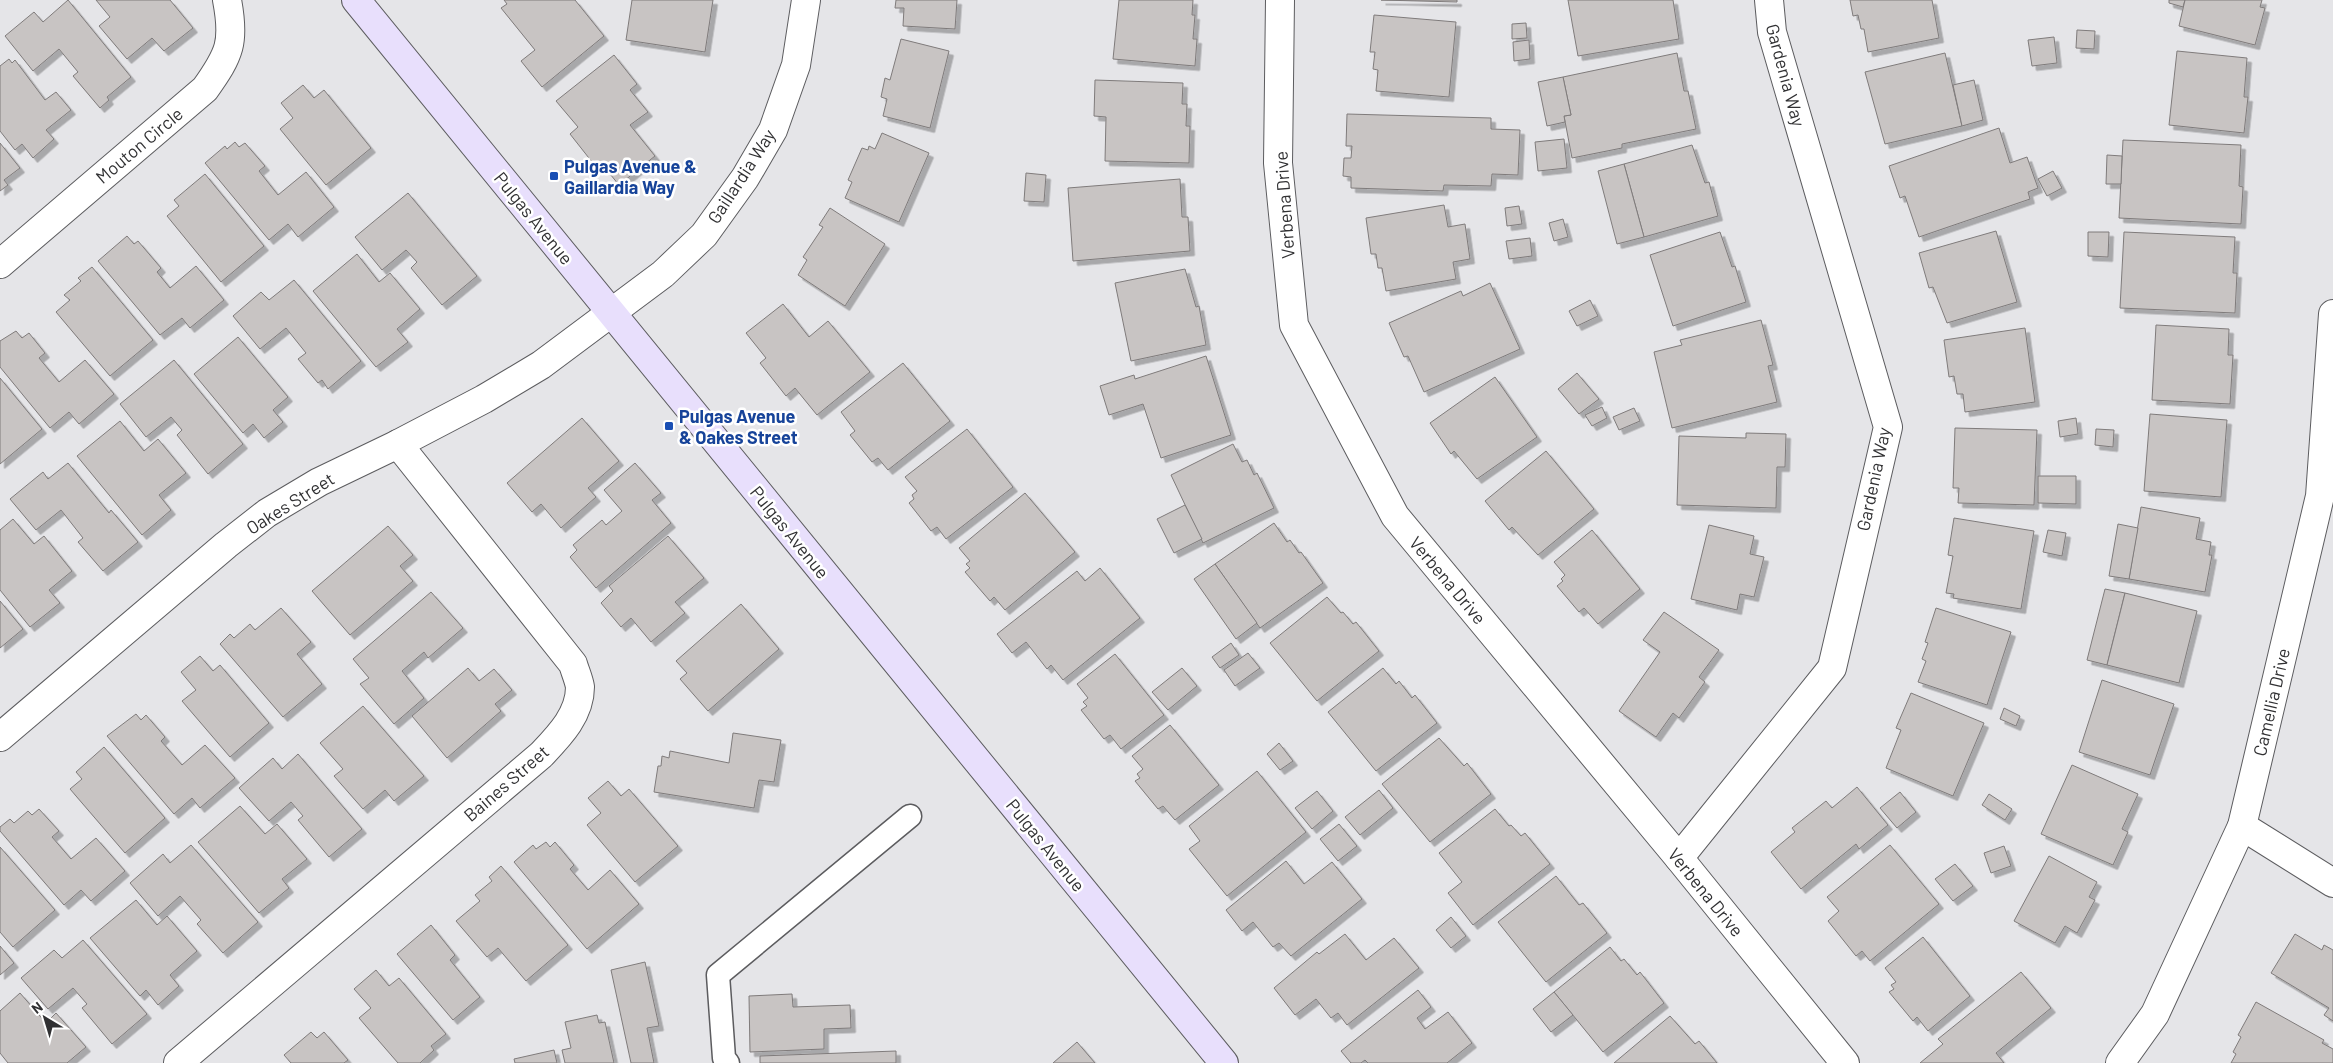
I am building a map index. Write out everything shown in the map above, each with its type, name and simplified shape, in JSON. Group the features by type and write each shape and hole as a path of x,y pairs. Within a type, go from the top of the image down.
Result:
{"street":[{"name":"Mouton Circle","path":"0,264 205,89 224,63 231,38 231,22 227,0"},
{"name":"Pulgas Avenue","path":"356,0 1224,1063"},
{"name":"Gaillardia Way","path":"612,314 663,274 704,235 745,178 773,130 796,65 806,0"},
{"name":"Verbena Drive","path":"1280,0 1278,163 1294,325 1395,516 1679,858 1845,1063"},
{"name":"Gardenia Way","path":"1679,858 1832,668 1888,427 1772,32 1769,0"},
{"name":"Oakes Street","path":"0,737 226,545 267,513 319,482 398,444 484,399 541,365 612,314"},
{"name":"Camellia Drive","path":"2120,1063 2155,1014 2242,826 2320,496 2333,314"},
{"name":"Baines Street","path":"178,1063 541,755 563,732 577,708 580,686 573,664 398,444"},
{"path":"2242,826 2333,883"}],"lane":[{"path":"723,1061 718,976 910,816"}],"building":[{"path":"68,0 131,77 107,97 109,100 100,108 73,76 78,72 59,49 33,71 5,36 34,12 43,22"},
{"path":"96,0 170,0 193,28 164,51 152,38 127,59 99,26 110,17"},
{"path":"504,0 575,0 604,36 542,87 521,61 535,50 501,8 507,4"},
{"path":"632,0 713,0 705,52 626,40"},
{"path":"896,0 957,0 955,29 903,26 904,8 895,8"},
{"path":"1119,0 1193,0 1192,15 1195,15 1193,39 1197,39 1195,66 1113,59"},
{"path":"1381,0 1457,0 1457,2"},
{"path":"1568,0 1673,0 1679,39 1578,56"},
{"path":"1850,0 1932,0 1939,38 1868,52 1864,29 1861,29 1858,15 1853,16"},
{"path":"2169,0 2185,0 2183,7 2169,3"},
{"path":"2185,0 2262,0 2260,7 2265,8 2255,45 2179,26"},
{"path":"1374,15 1456,22 1449,97 1376,91 1378,70 1373,69 1375,52 1370,52"},
{"path":"1526,23 1527,38 1512,39 1512,24"},
{"path":"2077,30 2095,31 2094,49 2076,48"},
{"path":"2054,37 2057,63 2032,66 2028,40"},
{"path":"901,39 949,51 930,128 883,116 887,99 881,97 885,78 890,80"},
{"path":"1529,40 1530,59 1514,61 1513,42"},
{"path":"2177,51 2247,58 2244,97 2248,97 2244,133 2169,125"},
{"path":"1677,53 1684,91 1688,91 1696,129 1622,144 1622,148 1572,158 1564,116 1571,115 1563,77"},
{"path":"1945,53 1962,126 1885,144 1865,72"},
{"path":"614,55 637,84 630,90 648,112 630,125 655,156 619,185 601,163 596,167 570,134 578,127 556,101"},
{"path":"9,59 12,63 15,60 45,100 56,92 71,110 46,130 54,139 33,158 22,144 15,150 0,131 0,66"},
{"path":"1563,77 1571,115 1564,116 1565,122 1547,126 1538,82"},
{"path":"1095,80 1183,83 1182,104 1187,104 1186,126 1190,126 1189,163 1105,161 1106,117 1094,116"},
{"path":"1974,80 1983,120 1962,126 1953,85"},
{"path":"303,85 314,98 324,90 371,148 326,185 280,129 293,118 281,103"},
{"path":"1347,114 1491,118 1491,129 1520,130 1518,175 1492,174 1491,186 1444,185 1443,191 1351,188 1351,177 1343,176 1344,158 1351,158 1352,146 1346,146"},
{"path":"1999,128 2010,163 2027,157 2038,188 2028,192 2030,199 1919,237 1905,196 1900,198 1889,166"},
{"path":"882,133 929,153 899,222 845,198 852,182 848,180 862,148 868,150 869,146 875,149"},
{"path":"1564,139 1567,168 1538,171 1535,142"},
{"path":"2123,140 2241,145 2239,186 2243,187 2241,224 2119,218"},
{"path":"235,142 239,147 245,143 265,166 259,171 278,195 306,172 334,207 298,237 288,224 269,240 205,163 225,146 227,149"},
{"path":"0,143 20,168 4,180 8,185 0,191"},
{"path":"1692,145 1705,183 1709,182 1718,216 1644,237 1624,164"},
{"path":"2107,155 2122,156 2121,184 2106,184"},
{"path":"1624,164 1644,237 1617,244 1598,171"},
{"path":"2053,171 2062,188 2047,196 2038,179"},
{"path":"1026,173 1046,175 1044,202 1024,201"},
{"path":"205,174 264,246 221,282 167,216 179,206 174,200"},
{"path":"1180,179 1182,217 1188,217 1190,251 1073,261 1068,188"},
{"path":"408,193 477,276 442,305 411,268 417,262 406,250 382,270 355,237"},
{"path":"1444,205 1448,227 1465,224 1470,259 1453,262 1456,279 1386,291 1382,268 1378,268 1376,254 1371,254 1366,218"},
{"path":"1519,206 1522,224 1507,226 1505,208"},
{"path":"830,208 885,244 845,306 798,275 807,260 803,257 823,227 819,225"},
{"path":"1563,219 1568,237 1554,241 1549,223"},
{"path":"1996,231 2017,302 1947,323 1933,287 1929,288 1919,253"},
{"path":"1720,232 1732,267 1735,266 1746,302 1673,326 1650,255"},
{"path":"2088,232 2109,232 2108,257 2088,256"},
{"path":"2124,232 2235,237 2233,273 2237,273 2235,313 2120,308"},
{"path":"127,236 134,244 138,241 161,268 157,272 170,288 196,266 224,300 190,328 182,318 160,335 98,261"},
{"path":"1530,238 1532,256 1509,259 1506,241"},
{"path":"357,254 379,282 390,273 420,309 397,329 408,342 376,367 313,291"},
{"path":"92,267 153,340 110,376 56,312 70,300 64,295 81,281 78,278"},
{"path":"1185,269 1196,307 1199,306 1206,345 1131,361 1115,283"},
{"path":"294,280 361,361 328,389 322,380 318,383 298,359 306,353 286,328 260,349 233,316 261,292 269,300"},
{"path":"1490,283 1520,349 1424,392 1408,356 1404,357 1389,323 1461,291 1463,296"},
{"path":"1590,300 1598,316 1577,326 1569,311"},
{"path":"783,304 809,337 828,321 870,372 817,415 795,388 786,396 760,363 766,358 746,333"},
{"path":"1761,320 1773,365 1768,366 1777,402 1672,428 1654,352 1682,345 1680,340"},
{"path":"2156,325 2229,329 2228,355 2233,355 2230,404 2152,400"},
{"path":"2025,328 2035,402 1965,412 1963,394 1957,394 1954,376 1949,377 1944,340"},
{"path":"16,331 22,338 29,333 45,353 39,358 59,382 85,360 114,394 79,424 69,412 50,428 0,367 0,341"},
{"path":"238,337 288,397 273,410 283,422 264,438 253,424 243,433 194,374"},
{"path":"1206,356 1231,435 1161,458 1143,404 1109,415 1100,386 1134,375 1135,379"},
{"path":"174,360 243,444 208,474 177,435 182,430 171,417 146,437 120,404"},
{"path":"903,363 950,421 888,470 878,458 872,462 850,435 855,431 841,412"},
{"path":"1577,373 1599,399 1579,414 1558,389"},
{"path":"1495,377 1537,437 1477,479 1454,451 1451,454 1430,423"},
{"path":"0,378 42,429 0,464"},
{"path":"1602,407 1607,418 1592,426 1585,415"},
{"path":"1634,408 1640,421 1619,430 1613,417"},
{"path":"2150,414 2227,420 2221,497 2144,491"},
{"path":"582,418 619,461 588,488 596,497 561,528 541,504 532,512 507,483"},
{"path":"2076,418 2078,434 2060,437 2058,421"},
{"path":"120,421 144,451 158,439 186,473 159,495 171,510 142,535 77,456"},
{"path":"1955,428 2037,430 2034,505 1958,503 1959,488 1953,488"},
{"path":"967,429 1013,487 946,539 937,527 931,531 909,503 914,499 912,495 917,491 905,477"},
{"path":"2096,429 2114,430 2113,447 2095,445"},
{"path":"1746,433 1786,434 1785,467 1777,467 1776,508 1677,505 1679,436 1746,438"},
{"path":"1233,444 1242,462 1247,460 1254,475 1257,473 1274,508 1203,543 1171,475"},
{"path":"1546,451 1594,509 1538,555 1512,527 1509,530 1485,501"},
{"path":"68,463 109,513 111,510 138,542 103,571 78,542 83,538 61,510 36,530 10,499 43,472 48,479"},
{"path":"635,463 661,493 652,500 671,523 596,588 570,557 577,550 573,545 602,520 606,525 622,511 604,490"},
{"path":"2038,476 2076,476 2076,504 2038,503"},
{"path":"1025,493 1075,552 1005,610 994,597 990,601 965,572 970,568 966,564 970,561 959,548"},
{"path":"1185,505 1202,539 1174,553 1157,519"},
{"path":"2141,507 2200,518 2196,539 2211,542 2209,555 2212,555 2205,592 2129,579"},
{"path":"1954,518 2034,531 2021,609 1953,598 1954,594 1946,593 1953,556 1948,555"},
{"path":"13,519 34,544 44,536 72,571 49,590 60,603 30,627 0,590 0,530"},
{"path":"1274,523 1287,542 1290,540 1299,553 1301,552 1323,583 1260,628 1215,564"},
{"path":"2118,524 2138,528 2129,579 2109,576"},
{"path":"1709,525 1754,536 1750,554 1764,557 1754,597 1740,594 1737,610 1691,599"},
{"path":"388,526 413,555 400,566 413,581 350,635 312,591"},
{"path":"1592,530 1640,589 1598,624 1584,608 1579,612 1557,586 1563,581 1561,579 1565,575 1554,562"},
{"path":"2048,530 2066,533 2062,556 2043,552"},
{"path":"668,536 704,578 675,602 685,613 651,642 631,618 621,627 601,603 613,591 609,586"},
{"path":"1215,564 1257,623 1236,639 1194,579"},
{"path":"1100,568 1140,618 1063,680 1051,665 1047,669 1026,642 1012,653 997,634 1077,571 1085,581"},
{"path":"2105,589 2125,593 2107,665 2087,660"},
{"path":"431,592 463,628 428,658 424,652 402,671 424,698 394,724 360,684 369,678 353,659"},
{"path":"2125,593 2197,611 2179,683 2107,665"},
{"path":"1327,597 1353,624 1356,622 1379,651 1317,701 1270,643"},
{"path":"0,601 23,629 0,648"},
{"path":"741,604 779,649 708,711 680,679 687,673 676,661"},
{"path":"281,608 311,642 297,654 322,684 283,717 220,644 230,634 234,638 250,624 255,630"},
{"path":"1936,608 2011,632 1987,705 1918,682 1926,661 1922,659 1928,643 1925,642"},
{"path":"1664,612 1719,650 1699,677 1705,682 1679,718 1673,713 1656,737 1619,711 1660,652 1643,640"},
{"path":"1231,643 1239,655 1220,668 1212,657"},
{"path":"1248,653 1260,668 1235,686 1224,670"},
{"path":"1115,654 1164,715 1121,749 1110,735 1104,739 1081,710 1087,706 1083,702 1088,698 1077,684"},
{"path":"200,656 213,671 220,665 269,723 230,757 182,701 196,690 181,672"},
{"path":"468,668 479,681 494,669 512,690 495,704 501,711 447,758 412,716"},
{"path":"1182,668 1197,686 1168,710 1152,692"},
{"path":"1383,668 1396,684 1399,681 1412,698 1415,695 1437,723 1376,771 1328,712"},
{"path":"2102,680 2174,704 2150,775 2079,752"},
{"path":"1911,693 1984,723 1953,796 1886,768 1901,730 1896,728"},
{"path":"363,706 424,776 394,801 385,790 363,809 334,776 343,769 320,743"},
{"path":"2004,708 2020,716 2016,726 2000,719"},
{"path":"136,714 141,720 146,715 165,737 161,741 182,765 205,745 235,778 200,808 192,798 174,814 107,736"},
{"path":"1170,725 1219,785 1175,820 1163,806 1158,809 1135,781 1140,778 1137,774 1143,769 1132,756"},
{"path":"733,733 781,740 774,782 759,780 754,808 654,792 658,766 661,766 662,756 669,758 670,751 729,763"},
{"path":"1439,738 1464,766 1467,763 1491,794 1430,842 1382,784"},
{"path":"1279,743 1293,761 1280,770 1267,754"},
{"path":"104,747 165,818 125,853 70,789 82,779 76,772"},
{"path":"298,754 362,829 329,857 298,820 303,816 291,802 269,821 239,788 273,758 282,769"},
{"path":"2072,765 2138,794 2122,829 2128,832 2113,865 2041,834"},
{"path":"1257,771 1306,832 1227,896 1189,849 1200,841 1189,826"},
{"path":"608,781 621,796 629,789 678,846 635,882 587,825 601,813 588,798"},
{"path":"1857,787 1888,825 1859,849 1856,844 1801,889 1771,852 1795,832 1792,828 1826,801 1832,808"},
{"path":"1379,790 1393,808 1360,835 1345,817"},
{"path":"1317,791 1333,811 1312,829 1295,808"},
{"path":"1900,792 1916,812 1897,828 1880,808"},
{"path":"1989,794 2012,809 2005,820 1982,805"},
{"path":"240,806 265,834 277,824 307,859 282,879 289,888 259,913 198,842"},
{"path":"39,809 59,831 52,837 71,859 96,838 125,871 91,901 81,890 64,905 0,831 0,827 10,819 14,823 28,811 32,815"},
{"path":"1495,809 1509,826 1511,825 1521,836 1525,833 1550,864 1473,925 1448,893 1462,882 1439,853"},
{"path":"1339,824 1357,846 1338,861 1320,839"},
{"path":"546,842 550,847 555,842 574,865 570,869 588,890 610,870 639,904 587,949 514,862 533,845 536,849"},
{"path":"191,845 258,922 223,953 197,924 201,920 180,896 158,916 130,883 163,854 170,863"},
{"path":"1890,845 1939,904 1870,961 1862,951 1856,956 1828,921 1839,911 1827,897"},
{"path":"2004,846 2011,866 1991,873 1984,853"},
{"path":"0,847 55,910 13,947 0,932"},
{"path":"2049,856 2097,882 2089,897 2095,900 2077,933 2065,926 2055,943 2014,921"},
{"path":"1286,861 1304,884 1332,862 1362,899 1291,956 1279,943 1273,947 1253,922 1242,931 1226,910"},
{"path":"1955,864 1973,886 1953,901 1935,879"},
{"path":"501,866 568,945 526,981 498,948 487,957 456,921 480,901 475,895 492,881 489,877"},
{"path":"1556,876 1579,905 1583,903 1607,933 1546,982 1498,922"},
{"path":"136,900 157,925 167,916 197,951 170,975 179,986 158,1005 146,990 140,996 90,938"},
{"path":"1451,917 1466,936 1451,948 1436,930"},
{"path":"431,925 455,955 450,960 480,997 453,1020 397,954"},
{"path":"1345,934 1366,960 1394,938 1419,968 1347,1025 1338,1013 1331,1018 1316,999 1295,1015 1274,988 1317,952 1319,954"},
{"path":"2295,934 2322,950 2324,945 2333,950 2333,1021 2324,1015 2329,1008 2271,973"},
{"path":"1923,937 1970,996 1928,1031 1917,1017 1913,1021 1889,992 1894,989 1891,985 1896,982 1885,968"},
{"path":"83,940 147,1014 112,1044 82,1008 87,1004 73,988 48,1009 21,978 54,950 62,958"},
{"path":"0,946 14,963 0,975"},
{"path":"1610,947 1621,961 1624,959 1637,975 1640,972 1664,1003 1603,1052 1554,992"},
{"path":"645,962 659,1026 647,1028 654,1063 631,1063 611,970"},
{"path":"376,970 389,986 399,978 446,1034 431,1046 434,1050 420,1063 398,1063 359,1018 371,1008 354,989"},
{"path":"2021,972 2051,1008 1996,1053 2004,1063 1920,1063 1943,1044 1938,1039"},
{"path":"1418,990 1431,1007 1417,1018 1425,1029 1448,1012 1472,1043 1447,1063 1368,1063 1365,1060 1361,1063 1351,1063 1341,1051"},
{"path":"1554,992 1573,1015 1551,1032 1533,1009"},
{"path":"20,993 46,1023 56,1013 86,1047 67,1063 8,1063 0,1053 0,1011"},
{"path":"792,994 793,1007 850,1005 851,1028 824,1029 824,1049 750,1052 749,996"},
{"path":"2256,1002 2324,1040 2322,1043 2333,1049 2333,1063 2231,1063 2236,1054 2233,1052 2241,1037 2238,1035"},
{"path":"597,1015 599,1023 605,1022 614,1063 565,1063 562,1050 571,1048 565,1022"},
{"path":"1670,1016 1695,1044 1699,1041 1717,1063 1614,1063"},
{"path":"311,1032 317,1038 324,1032 348,1060 344,1063 291,1063 284,1055"},
{"path":"1077,1042 1095,1063 1053,1063"},
{"path":"554,1050 557,1063 515,1063 514,1059"},
{"path":"896,1051 896,1063 760,1063 760,1056"}],"place":[{"name":"Pulgas Avenue & Gaillardia Way","path":"554,176"},
{"name":"Pulgas Avenue & Oakes Street","path":"669,426"}]}
